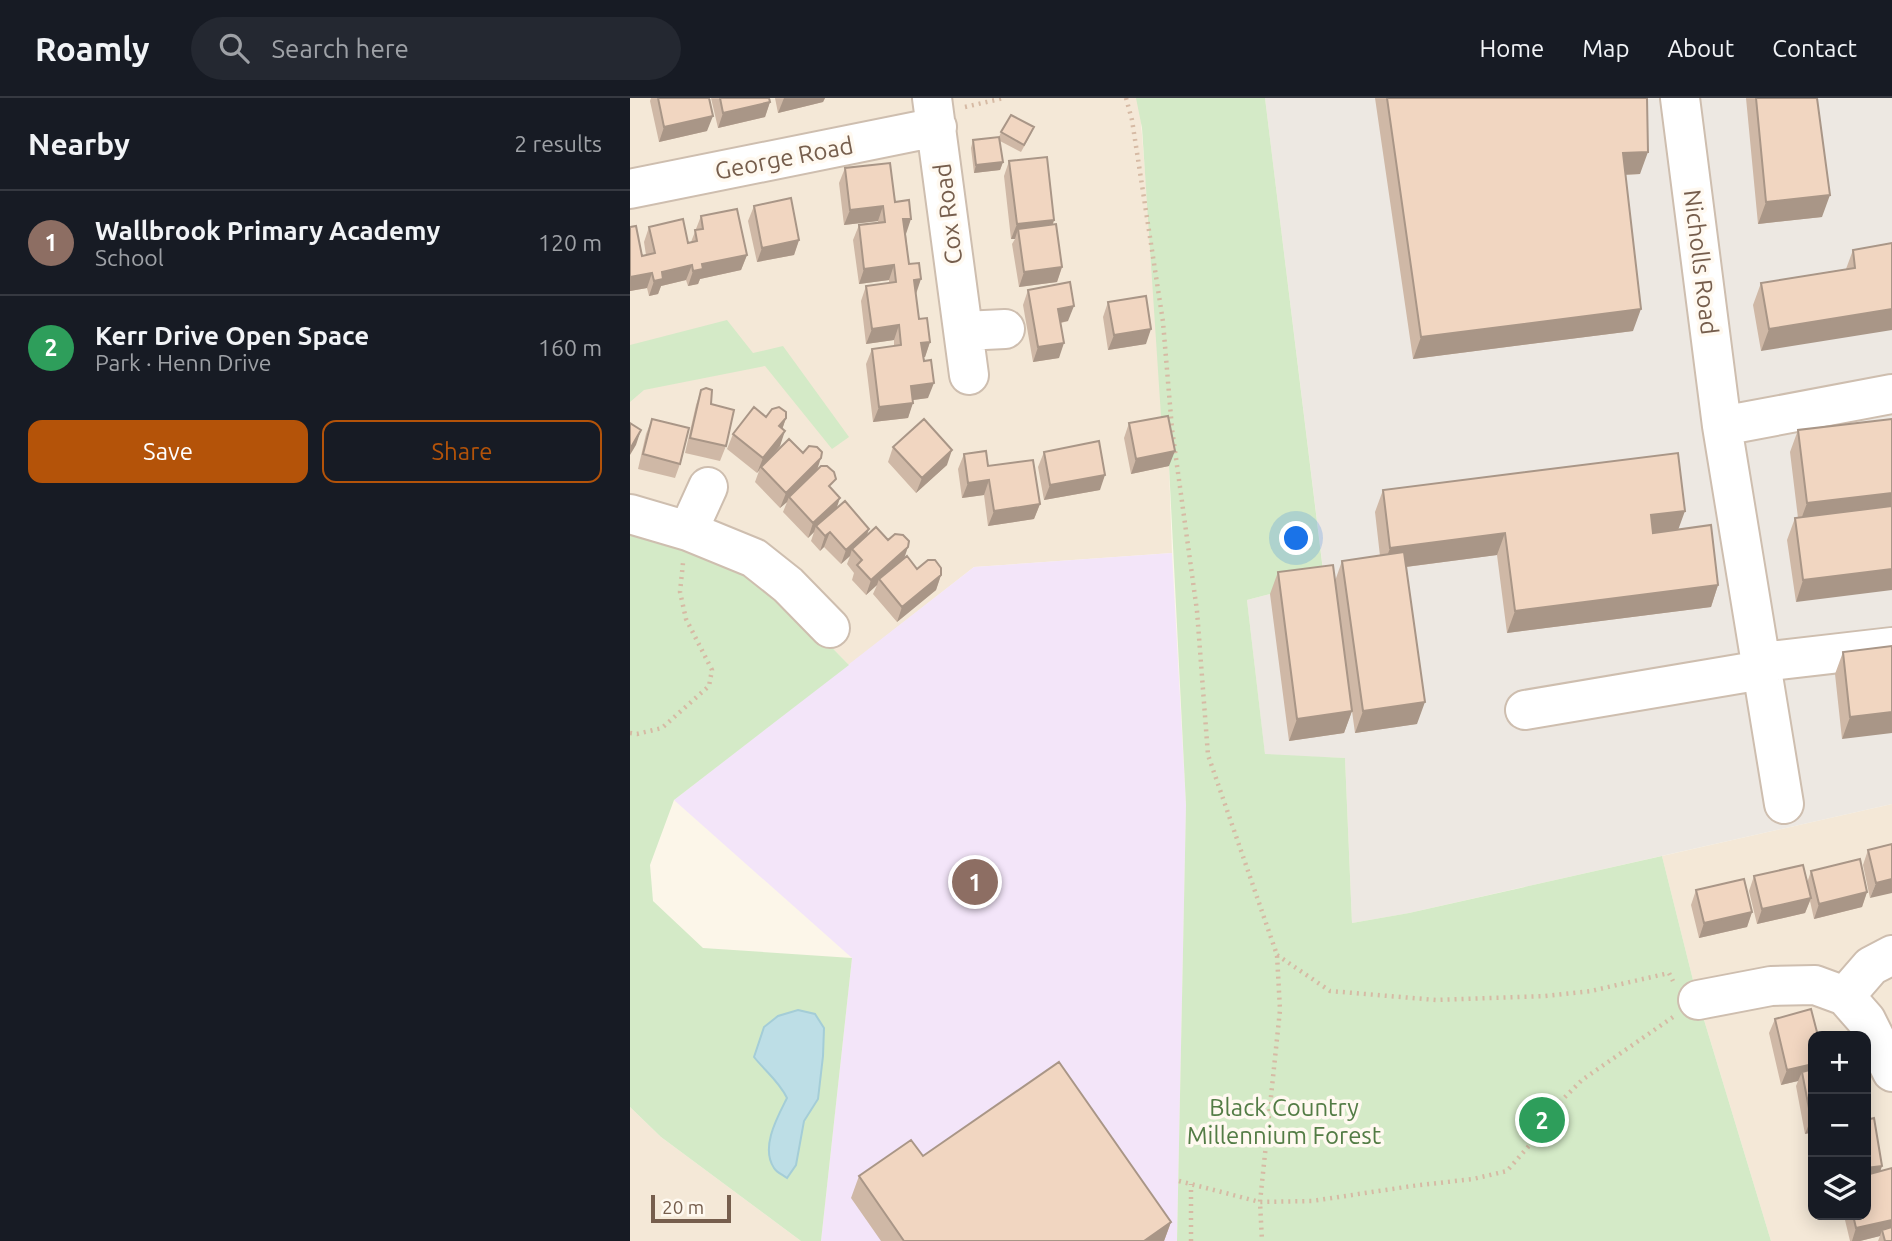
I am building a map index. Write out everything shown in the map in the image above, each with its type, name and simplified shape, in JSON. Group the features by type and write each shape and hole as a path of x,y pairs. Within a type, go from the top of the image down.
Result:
{"street":[{"name":"Nicholls Road","path":"1680,98 1722,426 1784,804"},
{"name":"George Road","path":"630,189 934,113"},
{"name":"Cox Road","path":"934,113 969,375"},
{"path":"964,331 1005,329"},
{"path":"1722,426 1892,394"},
{"path":"688,531 708,487"},
{"path":"630,513 688,531 754,558 788,585 830,628"},
{"path":"1525,710 1762,666 1892,647"},
{"path":"1846,996 1871,966 1892,955"},
{"path":"1698,1000 1771,986 1815,985 1846,996 1866,1020 1892,1072"}],"path":[{"path":"1126,98 1132,120 1163,322 1172,429 1197,611 1208,755 1277,955 1280,1010 1260,1202 1262,1241"},
{"path":"630,733 662,728 709,686 712,670 686,619 680,592 688,531"},
{"path":"1179,1181 1260,1202 1312,1202 1473,1179 1507,1171 1535,1139 1561,1101 1582,1080 1698,1000 1677,987 1669,973 1591,991 1545,996 1436,1000 1330,991 1277,955"},
{"path":"1191,1184 1191,1241"}],"shaded area":[{"path":"630,98 1139,98 1169,466 1172,553 974,567 849,665 760,574 630,498"},
{"path":"1265,98 1892,98 1892,804 1409,913 1352,923 1345,758 1265,755 1247,600 1325,586"},
{"path":"1172,553 1186,805 1177,1241 821,1241 852,958 674,800 974,567"},
{"path":"1892,804 1892,1241 1771,1241 1698,1000 1662,856"},
{"path":"630,1107 661,1137 801,1241 630,1241"}],"green space":[{"name":"Black Country Millennium Forest","path":"1136,98 1265,98 1325,587 1270,594 1247,600 1265,754 1345,758 1352,923 1409,913 1662,856 1698,1000 1771,1241 1177,1241 1186,805 1169,466 1162,431 1142,128"},
{"path":"727,320 753,353 783,346 849,437 832,449 765,366 644,390 630,402 630,345"},
{"path":"630,530 760,574 849,665 674,800 650,865 653,901 703,948 852,958 821,1241 801,1241 661,1137 630,1107"}],"water":[{"path":"798,1010 815,1014 824,1028 823,1056 818,1099 804,1121 796,1165 787,1178 774,1168 769,1151 772,1132 787,1098 754,1057 764,1027 778,1016"}],"building":[{"path":"658,98 709,98 713,116 664,127"},
{"path":"720,98 769,98 770,102 723,113"},
{"path":"1387,98 1647,98 1648,152 1623,153 1641,309 1421,337"},
{"path":"1756,98 1817,98 1830,195 1766,202"},
{"path":"1011,115 1034,127 1024,145 1001,132"},
{"path":"999,137 1003,162 976,165 973,140"},
{"path":"1047,157 1054,220 1017,224 1009,161"},
{"path":"890,163 895,202 909,200 911,219 903,219 909,264 919,263 921,279 914,280 919,319 927,318 930,342 921,343 924,361 931,360 934,383 911,386 913,403 879,407 872,349 901,345 899,325 872,329 866,286 896,282 894,265 864,269 859,225 885,222 883,206 850,210 845,168"},
{"path":"791,198 799,240 762,248 754,206"},
{"path":"737,209 747,255 702,264 703,269 693,271 692,265 662,272 663,279 654,281 652,273 630,277 630,227 636,226 642,256 655,253 649,227 683,219 688,243 697,241 695,230 703,229 701,216"},
{"path":"1056,224 1062,267 1024,272 1018,229"},
{"path":"1892,243 1892,309 1769,329 1761,283 1855,268 1853,250"},
{"path":"1070,282 1074,306 1058,309 1064,343 1038,347 1028,290"},
{"path":"1146,296 1151,329 1114,335 1108,302"},
{"path":"701,390 712,390 711,404 734,410 726,446 690,438"},
{"path":"754,407 766,417 772,409 779,407 786,412 786,418 779,426 785,431 763,458 733,434"},
{"path":"1168,416 1175,451 1136,459 1129,423"},
{"path":"652,419 689,428 680,464 643,454"},
{"path":"924,419 952,450 922,478 893,447"},
{"path":"1892,419 1892,493 1807,503 1798,430"},
{"path":"630,423 641,430 630,449"},
{"path":"789,439 803,453 809,446 817,447 822,452 821,458 786,493 761,467"},
{"path":"1099,441 1105,475 1050,485 1044,452"},
{"path":"986,451 988,466 1033,460 1040,504 994,511 989,480 968,483 964,454"},
{"path":"1678,453 1685,511 1651,515 1653,533 1711,525 1718,585 1515,611 1505,533 1390,548 1383,490"},
{"path":"821,466 827,466 834,472 836,479 829,486 840,498 813,523 789,497"},
{"path":"845,501 869,529 846,550 830,532 825,536 816,526"},
{"path":"1892,506 1892,569 1803,580 1795,518"},
{"path":"876,527 888,540 895,534 903,535 909,541 908,547 871,580 857,565 862,560 852,549"},
{"path":"1404,552 1425,702 1363,711 1342,561"},
{"path":"907,556 917,569 928,560 935,560 941,568 941,575 902,607 879,579"},
{"path":"1333,565 1352,711 1297,719 1278,572"},
{"path":"1892,646 1892,712 1850,717 1843,652"},
{"path":"1892,844 1892,879 1876,883 1868,850"},
{"path":"1860,859 1867,892 1819,904 1811,871"},
{"path":"1803,865 1811,898 1762,909 1754,876"},
{"path":"1744,879 1752,912 1704,923 1696,890"},
{"path":"1811,1009 1817,1031 1808,1031 1808,1065 1787,1070 1775,1019"},
{"path":"1059,1062 1171,1222 1144,1241 904,1241 859,1176 911,1140 923,1156"},
{"path":"1808,1070 1808,1103 1802,1072"},
{"path":"1874,1118 1882,1166 1871,1167 1871,1157 1871,1119"},
{"path":"1892,1168 1892,1220 1856,1228 1854,1220 1871,1220 1871,1174"},
{"path":"1892,1227 1892,1241 1885,1241 1882,1230"}],"place":[{"name":"Wallbrook Primary Academy","path":"975,882"},
{"name":"Kerr Drive Open Space","path":"1542,1120"}]}
